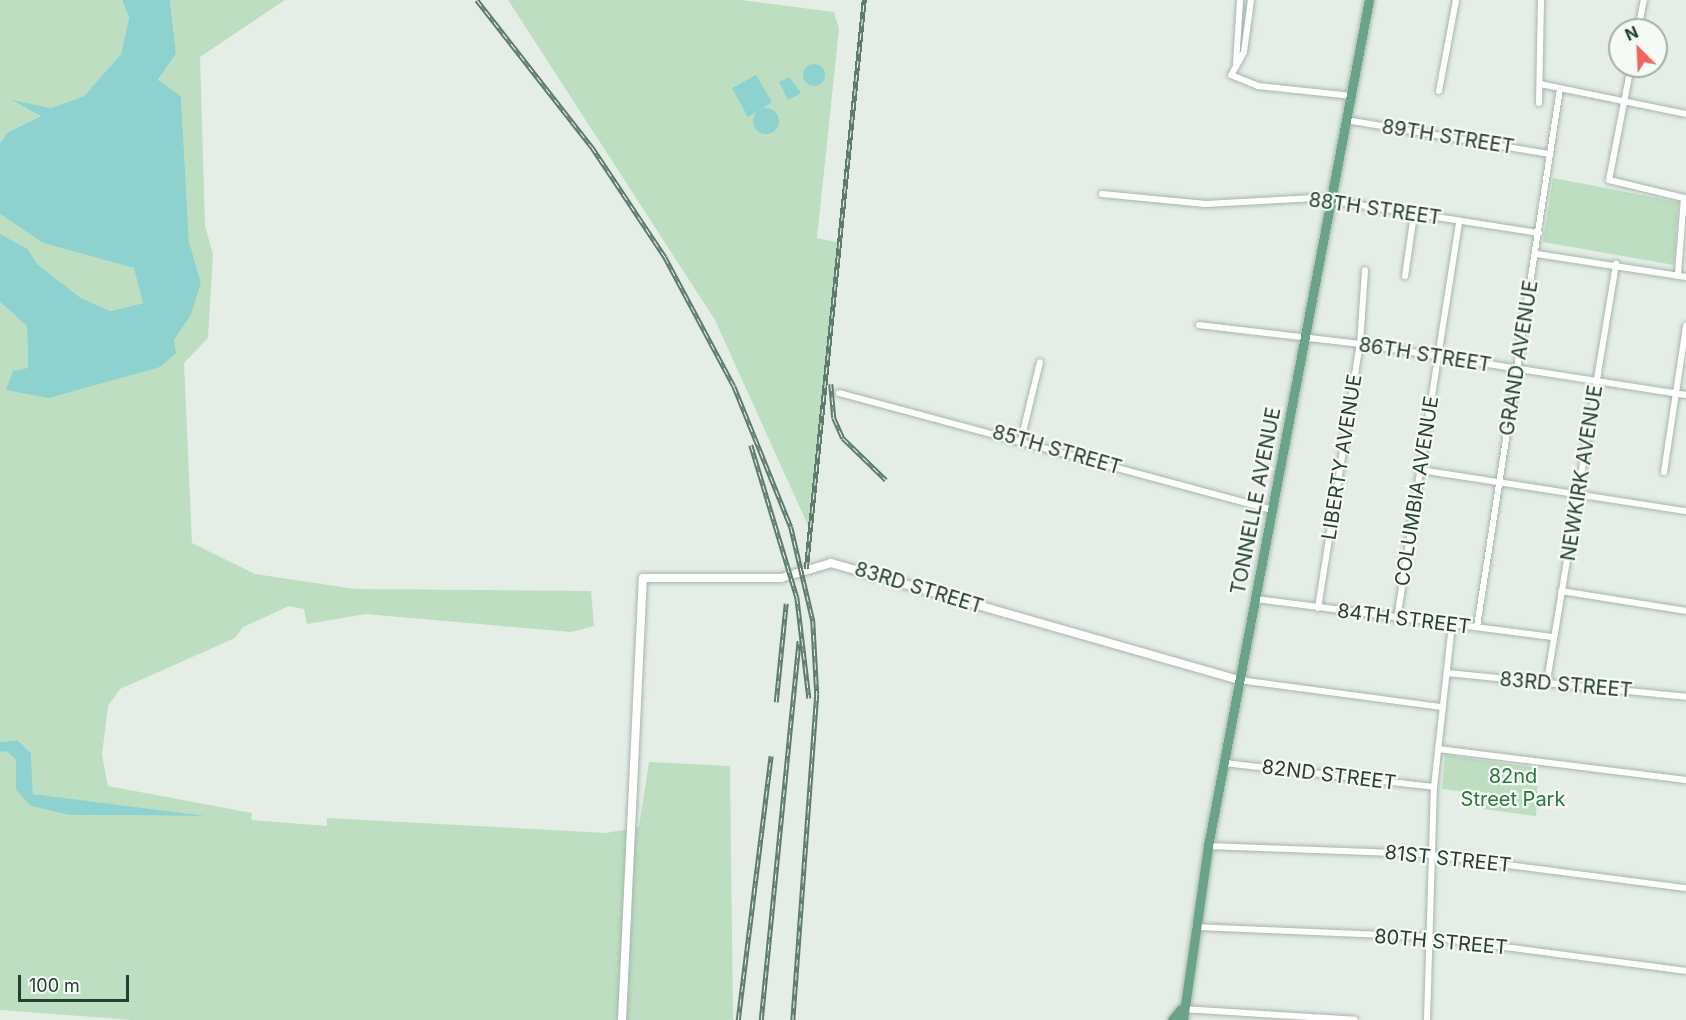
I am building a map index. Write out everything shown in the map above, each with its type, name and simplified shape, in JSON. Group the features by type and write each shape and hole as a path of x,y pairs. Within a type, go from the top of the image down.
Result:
{"main road":[{"name":"TONNELLE AVENUE","path":"1183,1020 1181,1009 1208,846 1274,510 1369,0"},
{"name":"TONNELLE AVENUE","path":"1172,1020 1181,1009"}],"street":[{"path":"1236,64 1240,0"},
{"path":"1251,0 1247,39 1231,75 1258,86 1352,96"},
{"path":"1439,91 1456,0"},
{"path":"1539,103 1541,0"},
{"path":"1640,18 1644,0"},
{"path":"1629,78 1609,174 1612,184 1684,198 1678,275"},
{"path":"1540,84 1686,114"},
{"name":"GRAND AVENUE","path":"1477,627 1560,89"},
{"name":"89TH STREET","path":"1346,120 1550,154"},
{"name":"88TH STREET","path":"1102,194 1206,204 1330,200 1539,233"},
{"path":"1405,276 1414,214"},
{"name":"COLUMBIA AVENUE","path":"1397,619 1460,221"},
{"path":"1536,254 1616,264 1686,277"},
{"name":"NEWKIRK AVENUE","path":"1547,681 1616,264"},
{"name":"LIBERTY AVENUE","path":"1318,608 1360,344 1365,270"},
{"name":"86TH STREET","path":"1199,325 1360,344 1686,395"},
{"path":"1664,472 1686,326"},
{"path":"1021,440 1040,362"},
{"name":"85TH STREET","path":"839,393 1021,440 1274,510"},
{"path":"1420,470 1686,512"},
{"name":"83RD STREET","path":"622,1020 628,832 643,578 771,579 831,563 1239,680 1442,707"},
{"path":"1561,591 1686,611"},
{"name":"84TH STREET","path":"1256,599 1397,619 1553,637"},
{"path":"1427,1020 1434,787 1452,625"},
{"name":"83RD STREET","path":"1446,673 1547,681 1686,697"},
{"path":"1437,749 1686,780"},
{"name":"82ND STREET","path":"1224,763 1434,787"},
{"name":"81ST STREET","path":"1208,846 1432,855 1686,888"},
{"name":"80TH STREET","path":"1195,927 1429,937 1686,971"},
{"path":"1181,1009 1262,1018 1355,1020"}],"green space":[{"path":"0,0 122,0 129,18 121,54 84,96 51,108 14,101 42,115 8,132 0,143"},
{"path":"170,0 285,0 200,57 205,226 213,254 208,338 184,363 192,543 255,574 355,589 591,591 594,626 571,632 366,614 307,624 304,609 289,606 243,627 235,638 120,689 108,706 102,755 108,786 252,813 251,820 327,826 327,818 606,833 639,827 649,762 730,766 733,1020 133,1020 0,1010 0,752 7,750 16,760 16,790 32,806 69,815 198,816 33,794 31,753 17,740 0,742 0,302 27,326 28,369 6,389 174,340 191,315 201,283 189,241 181,96 158,81 176,54"},
{"path":"508,0 741,0 834,12 839,29 817,238 841,243 810,530 715,320"},
{"path":"1553,178 1678,202 1674,265 1543,242"},
{"path":"0,214 43,243 135,268 143,303 110,311 81,298 37,264 28,249 0,234"},
{"name":"82nd Street Park","path":"1445,755 1538,768 1536,816 1483,809 1484,794 1442,789"}],"water":[{"path":"122,0 170,0 176,54 158,80 181,96 189,241 201,283 191,315 174,340 176,353 160,367 49,398 6,390 13,371 28,368 27,326 0,302 0,234 28,249 37,264 81,298 110,311 143,303 134,268 43,243 0,214 0,143 8,132 41,116 12,100 51,108 84,96 121,54 129,18"},
{"path":"814,64 822,67 825,75 822,83 814,86 806,83 803,75 806,67"},
{"path":"756,75 772,102 748,117 732,88"},
{"path":"789,77 801,93 788,100 779,82"},
{"path":"766,108 776,111 779,121 776,131 766,134 756,131 753,121 756,111"},
{"path":"17,740 31,753 33,794 205,816 69,815 31,806 16,790 16,760 7,751 0,752 0,742"}],"railway":[{"path":"477,0 592,147 665,257 734,386 791,527 813,621 817,694 793,1020"},
{"path":"806,569 864,0"},
{"path":"831,384 834,418 843,438 886,480"},
{"path":"751,445 797,597 809,698"},
{"path":"776,702 786,604"},
{"path":"761,1020 799,641"},
{"path":"738,1020 771,756"}]}
